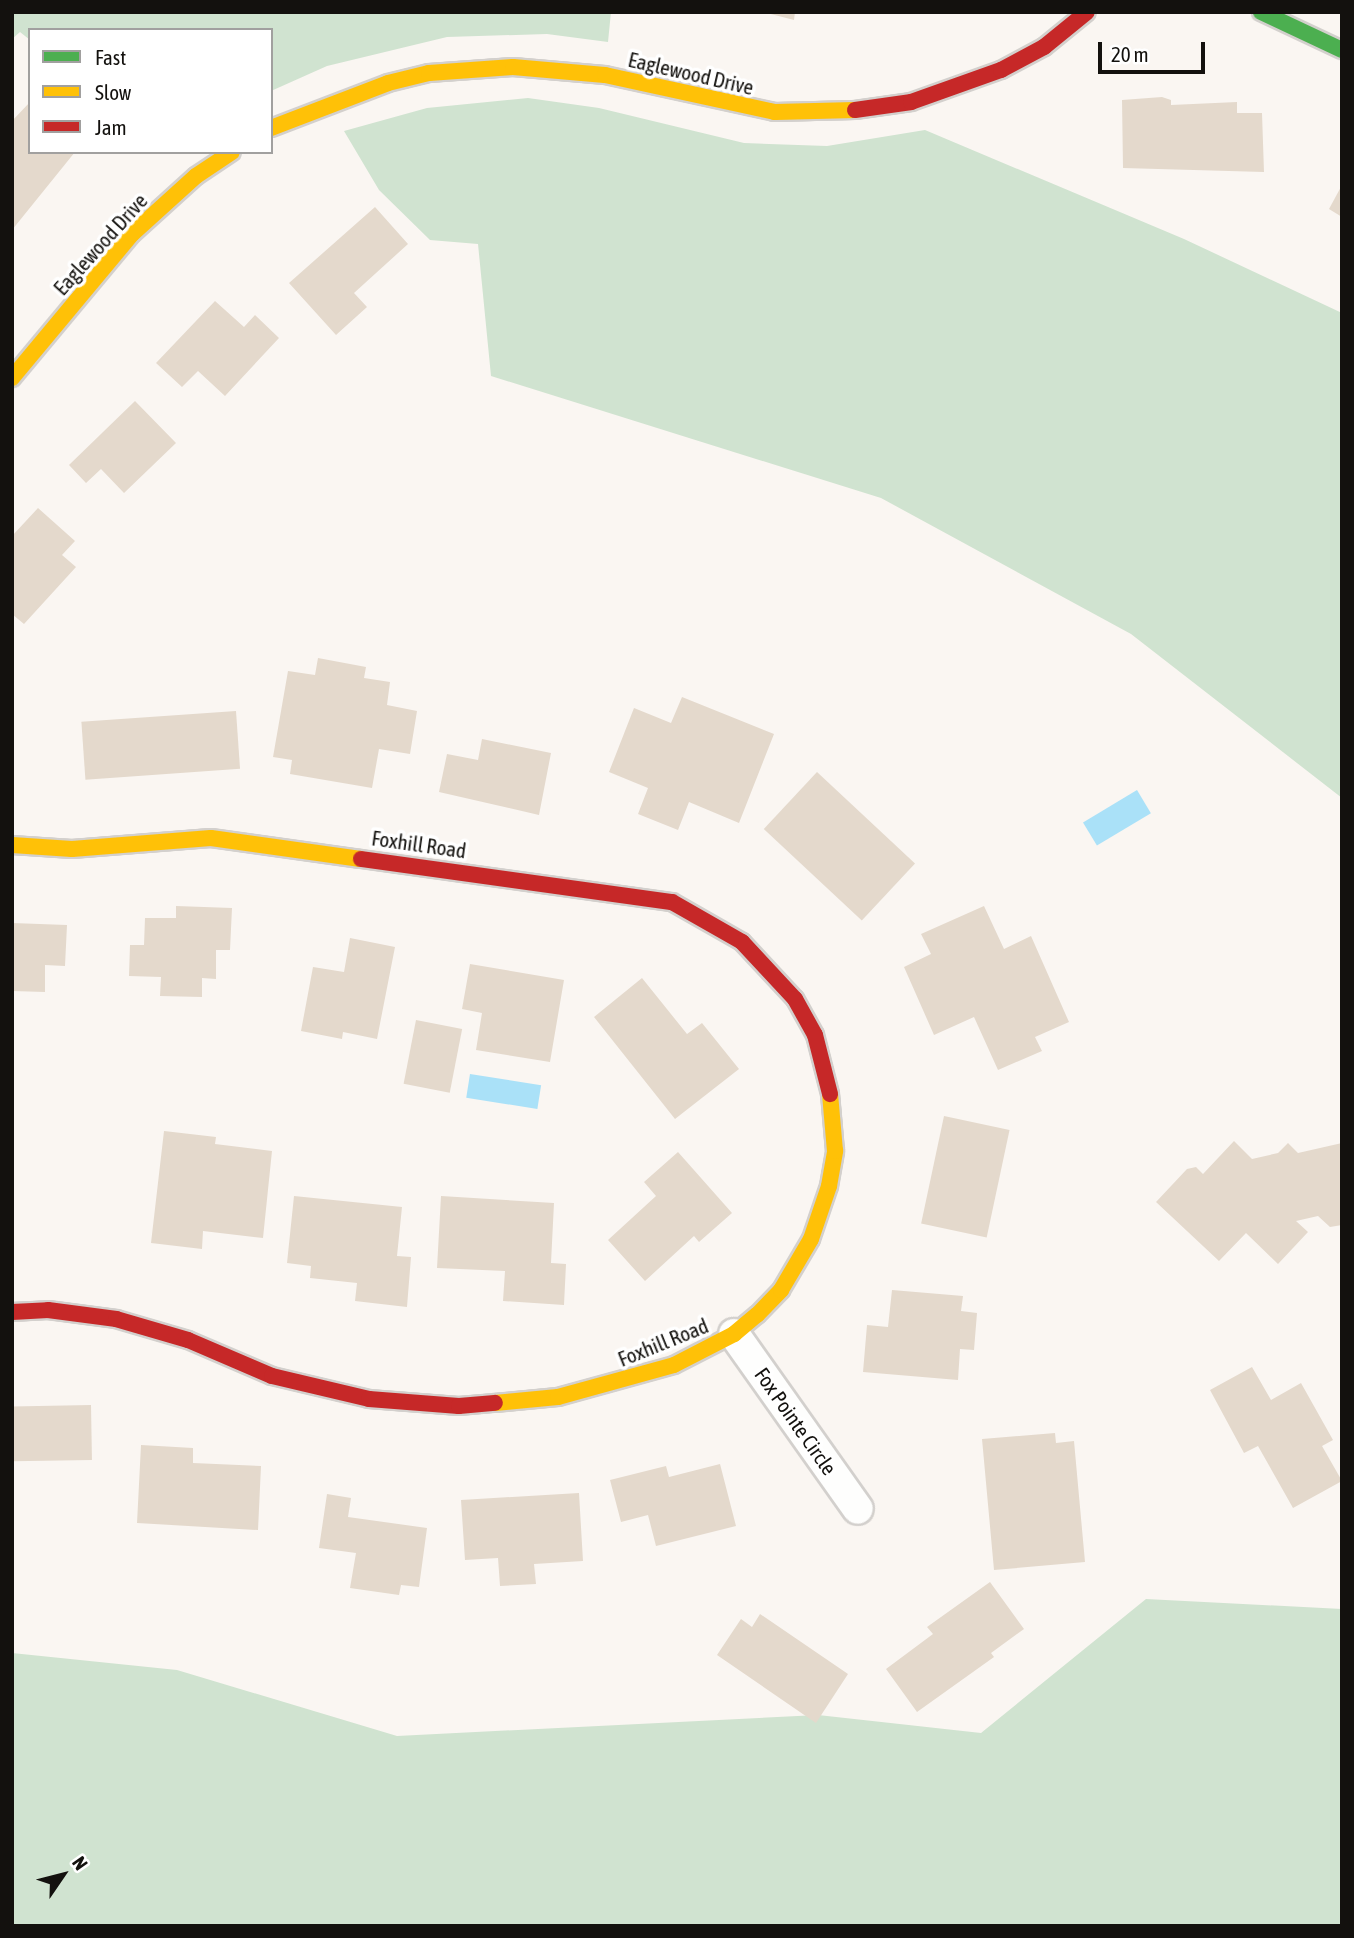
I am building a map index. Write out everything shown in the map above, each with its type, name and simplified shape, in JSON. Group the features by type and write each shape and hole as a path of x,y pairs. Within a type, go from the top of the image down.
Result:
{"street":[{"name":"Eaglewood Drive","path":"273,127 388,83 429,74 513,67 605,75 764,110 866,110 911,102 1001,70 1044,47 1087,12"},
{"path":"1261,12 1342,50"},
{"name":"Eaglewood Drive","path":"12,378 132,234 188,183 229,154"},
{"name":"Foxhill Road","path":"12,845 72,849 173,838 243,841 640,895 672,902 730,934 770,968 805,1017 828,1077 835,1126 829,1186 811,1239 781,1290 734,1334 674,1365 601,1388 558,1397 459,1406 369,1399 323,1390 116,1319 48,1310 12,1312"},
{"name":"Fox Pointe Circle","path":"734,1334 858,1508"}],"green space":[{"path":"12,12 611,12 608,42 547,34 447,37 327,66 273,90 273,28 28,28 28,38 20,32 12,39"},
{"path":"528,98 599,108 744,143 827,146 925,130 1184,239 1342,313 1342,798 1131,634 881,498 491,376 478,244 430,240 379,190 344,131 427,108"},
{"path":"1146,1599 1342,1609 1342,1926 12,1926 12,1653 177,1670 397,1736 818,1715 981,1733"}],"water":[{"path":"1137,790 1151,813 1097,846 1083,822"},
{"path":"470,1074 541,1085 537,1109 466,1098"}],"building":[{"path":"763,12 795,12 794,20"},
{"path":"1162,97 1171,100 1171,105 1237,102 1237,113 1262,113 1264,172 1123,168 1122,100"},
{"path":"28,104 28,154 73,154 12,230 12,121"},
{"path":"1342,185 1342,217 1329,209"},
{"path":"375,207 408,244 354,293 367,307 336,335 289,283"},
{"path":"215,301 244,327 255,315 279,338 225,396 198,371 182,387 156,363"},
{"path":"135,401 176,443 124,493 101,469 86,483 69,465"},
{"path":"38,508 75,541 62,555 76,567 24,624 12,614 12,536"},
{"path":"318,658 366,667 364,678 390,682 387,705 417,711 410,754 379,749 372,788 290,774 292,760 273,757 288,671 315,675"},
{"path":"682,697 774,734 739,823 689,802 678,830 638,814 648,788 609,772 634,708 671,723"},
{"path":"236,711 240,769 85,780 81,722"},
{"path":"482,739 551,753 539,815 439,792 447,754 478,760"},
{"path":"817,772 915,863 862,920 764,829"},
{"path":"176,906 232,908 230,950 216,950 216,979 202,978 202,997 160,996 161,977 129,976 130,945 144,945 145,918 176,918"},
{"path":"984,906 1004,949 1031,936 1069,1022 1035,1037 1042,1051 998,1070 974,1017 934,1035 904,967 931,954 921,934"},
{"path":"12,923 67,925 65,966 45,965 45,992 12,991"},
{"path":"350,938 395,947 377,1039 343,1032 342,1039 301,1031 313,967 344,972"},
{"path":"470,964 564,980 550,1062 476,1050 482,1013 462,1009"},
{"path":"642,978 687,1034 702,1023 739,1069 675,1119 594,1017"},
{"path":"416,1020 462,1029 450,1093 404,1084"},
{"path":"944,1116 1010,1130 987,1238 921,1224"},
{"path":"164,1131 216,1137 215,1144 272,1151 263,1238 203,1231 202,1249 151,1243"},
{"path":"1234,1141 1252,1159 1278,1153 1288,1143 1298,1153 1342,1143 1342,1225 1330,1227 1318,1216 1296,1221 1308,1232 1278,1264 1246,1233 1219,1261 1156,1202 1187,1169 1196,1167 1203,1174"},
{"path":"678,1152 732,1213 699,1242 694,1236 645,1281 608,1240 656,1196 644,1182"},
{"path":"294,1196 402,1207 397,1256 411,1257 407,1307 355,1301 357,1283 310,1278 311,1266 287,1263"},
{"path":"441,1196 554,1203 551,1263 566,1264 564,1305 503,1301 505,1271 437,1268"},
{"path":"892,1290 963,1296 961,1311 977,1313 974,1350 960,1349 958,1380 863,1372 867,1325 888,1327"},
{"path":"1252,1367 1271,1400 1301,1383 1333,1440 1322,1446 1342,1481 1293,1508 1258,1446 1244,1453 1210,1390"},
{"path":"91,1405 92,1460 13,1461 12,1406"},
{"path":"1055,1433 1056,1443 1074,1441 1085,1562 994,1570 982,1439"},
{"path":"141,1445 193,1448 193,1463 261,1466 258,1530 137,1523"},
{"path":"720,1464 736,1526 656,1546 648,1515 621,1522 610,1480 666,1466 669,1477"},
{"path":"579,1493 583,1561 534,1564 536,1584 500,1586 498,1558 465,1560 461,1500"},
{"path":"327,1494 351,1498 348,1517 427,1528 419,1587 401,1585 399,1595 350,1588 356,1553 319,1548"},
{"path":"990,1582 1024,1629 991,1653 994,1657 917,1712 886,1669 933,1634 927,1627"},
{"path":"760,1614 848,1674 816,1723 717,1655 741,1619 752,1627"}],"traffic: fast":[{"path":"1261,12 1342,50"}],"traffic: slow":[{"path":"273,127 388,83 429,73 513,67 605,75 775,112 855,110"},
{"path":"12,378 132,234 196,176 229,154"},
{"path":"12,845 72,849 211,838 361,859"},
{"path":"495,1403 558,1397 674,1365 734,1334 757,1315 781,1290 811,1239 829,1186 835,1151 830,1094"}],"traffic: jam":[{"path":"855,110 911,102 1001,70 1044,47 1087,12"},
{"path":"361,859 672,902 742,942 795,999 815,1035 830,1094"},
{"path":"12,1312 48,1310 116,1319 188,1340 272,1376 369,1399 459,1406 495,1403"}]}
